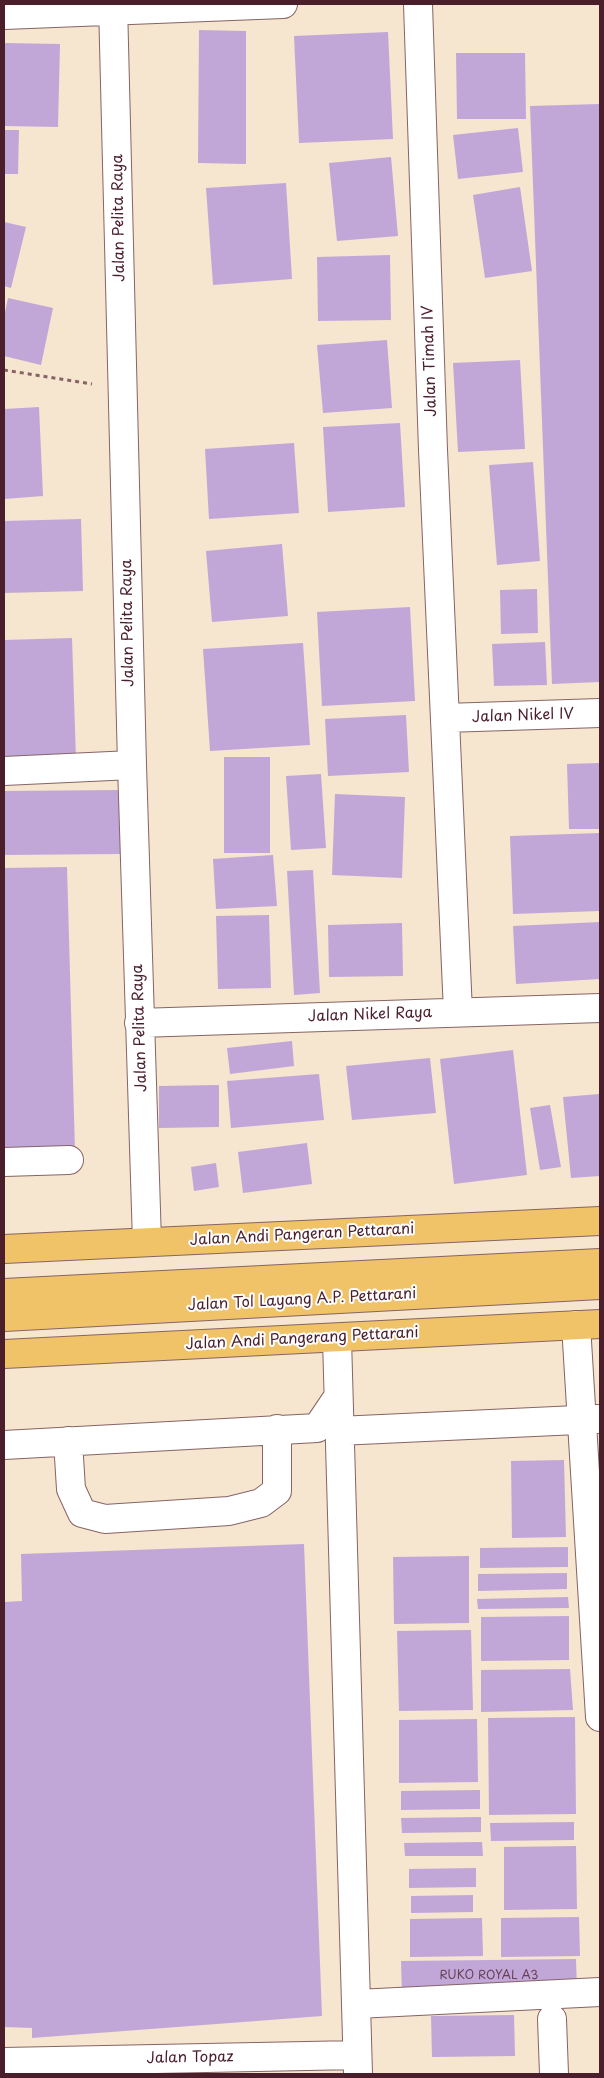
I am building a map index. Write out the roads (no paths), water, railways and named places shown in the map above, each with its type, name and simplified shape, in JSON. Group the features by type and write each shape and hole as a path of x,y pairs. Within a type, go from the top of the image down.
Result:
{"highway":[{"name":"Jalan Andi Pangeran Pettarani","path":"4,1249 600,1221"},
{"name":"Jalan Tol Layang A.P. Pettarani","path":"4,1293 600,1263"},
{"name":"Jalan Tol Layang A.P. Pettarani","path":"4,1316 600,1285"},
{"name":"Jalan Andi Pangerang Pettarani","path":"4,1354 588,1324"}],"street":[{"path":"4,15 114,8 284,4"},
{"name":"Jalan Timah IV","path":"418,4 458,1012"},
{"name":"Jalan Pelita Raya","path":"114,8 132,765 147,1242"},
{"name":"Jalan Nikel IV","path":"445,718 600,713"},
{"path":"4,771 132,765"},
{"name":"Jalan Nikel Raya","path":"140,1023 600,1008"},
{"path":"4,1162 69,1160"},
{"path":"588,1324 600,1717"},
{"path":"337,1338 334,1414 358,2065"},
{"path":"4,1445 317,1428 334,1414 591,1419"},
{"path":"68,1442 71,1490 82,1513 105,1519 229,1511 261,1503 277,1491 277,1429"},
{"path":"357,2004 600,1992"},
{"path":"552,2019 554,2074"},
{"name":"Jalan Topaz","path":"4,2062 92,2067 358,2065"}]}
